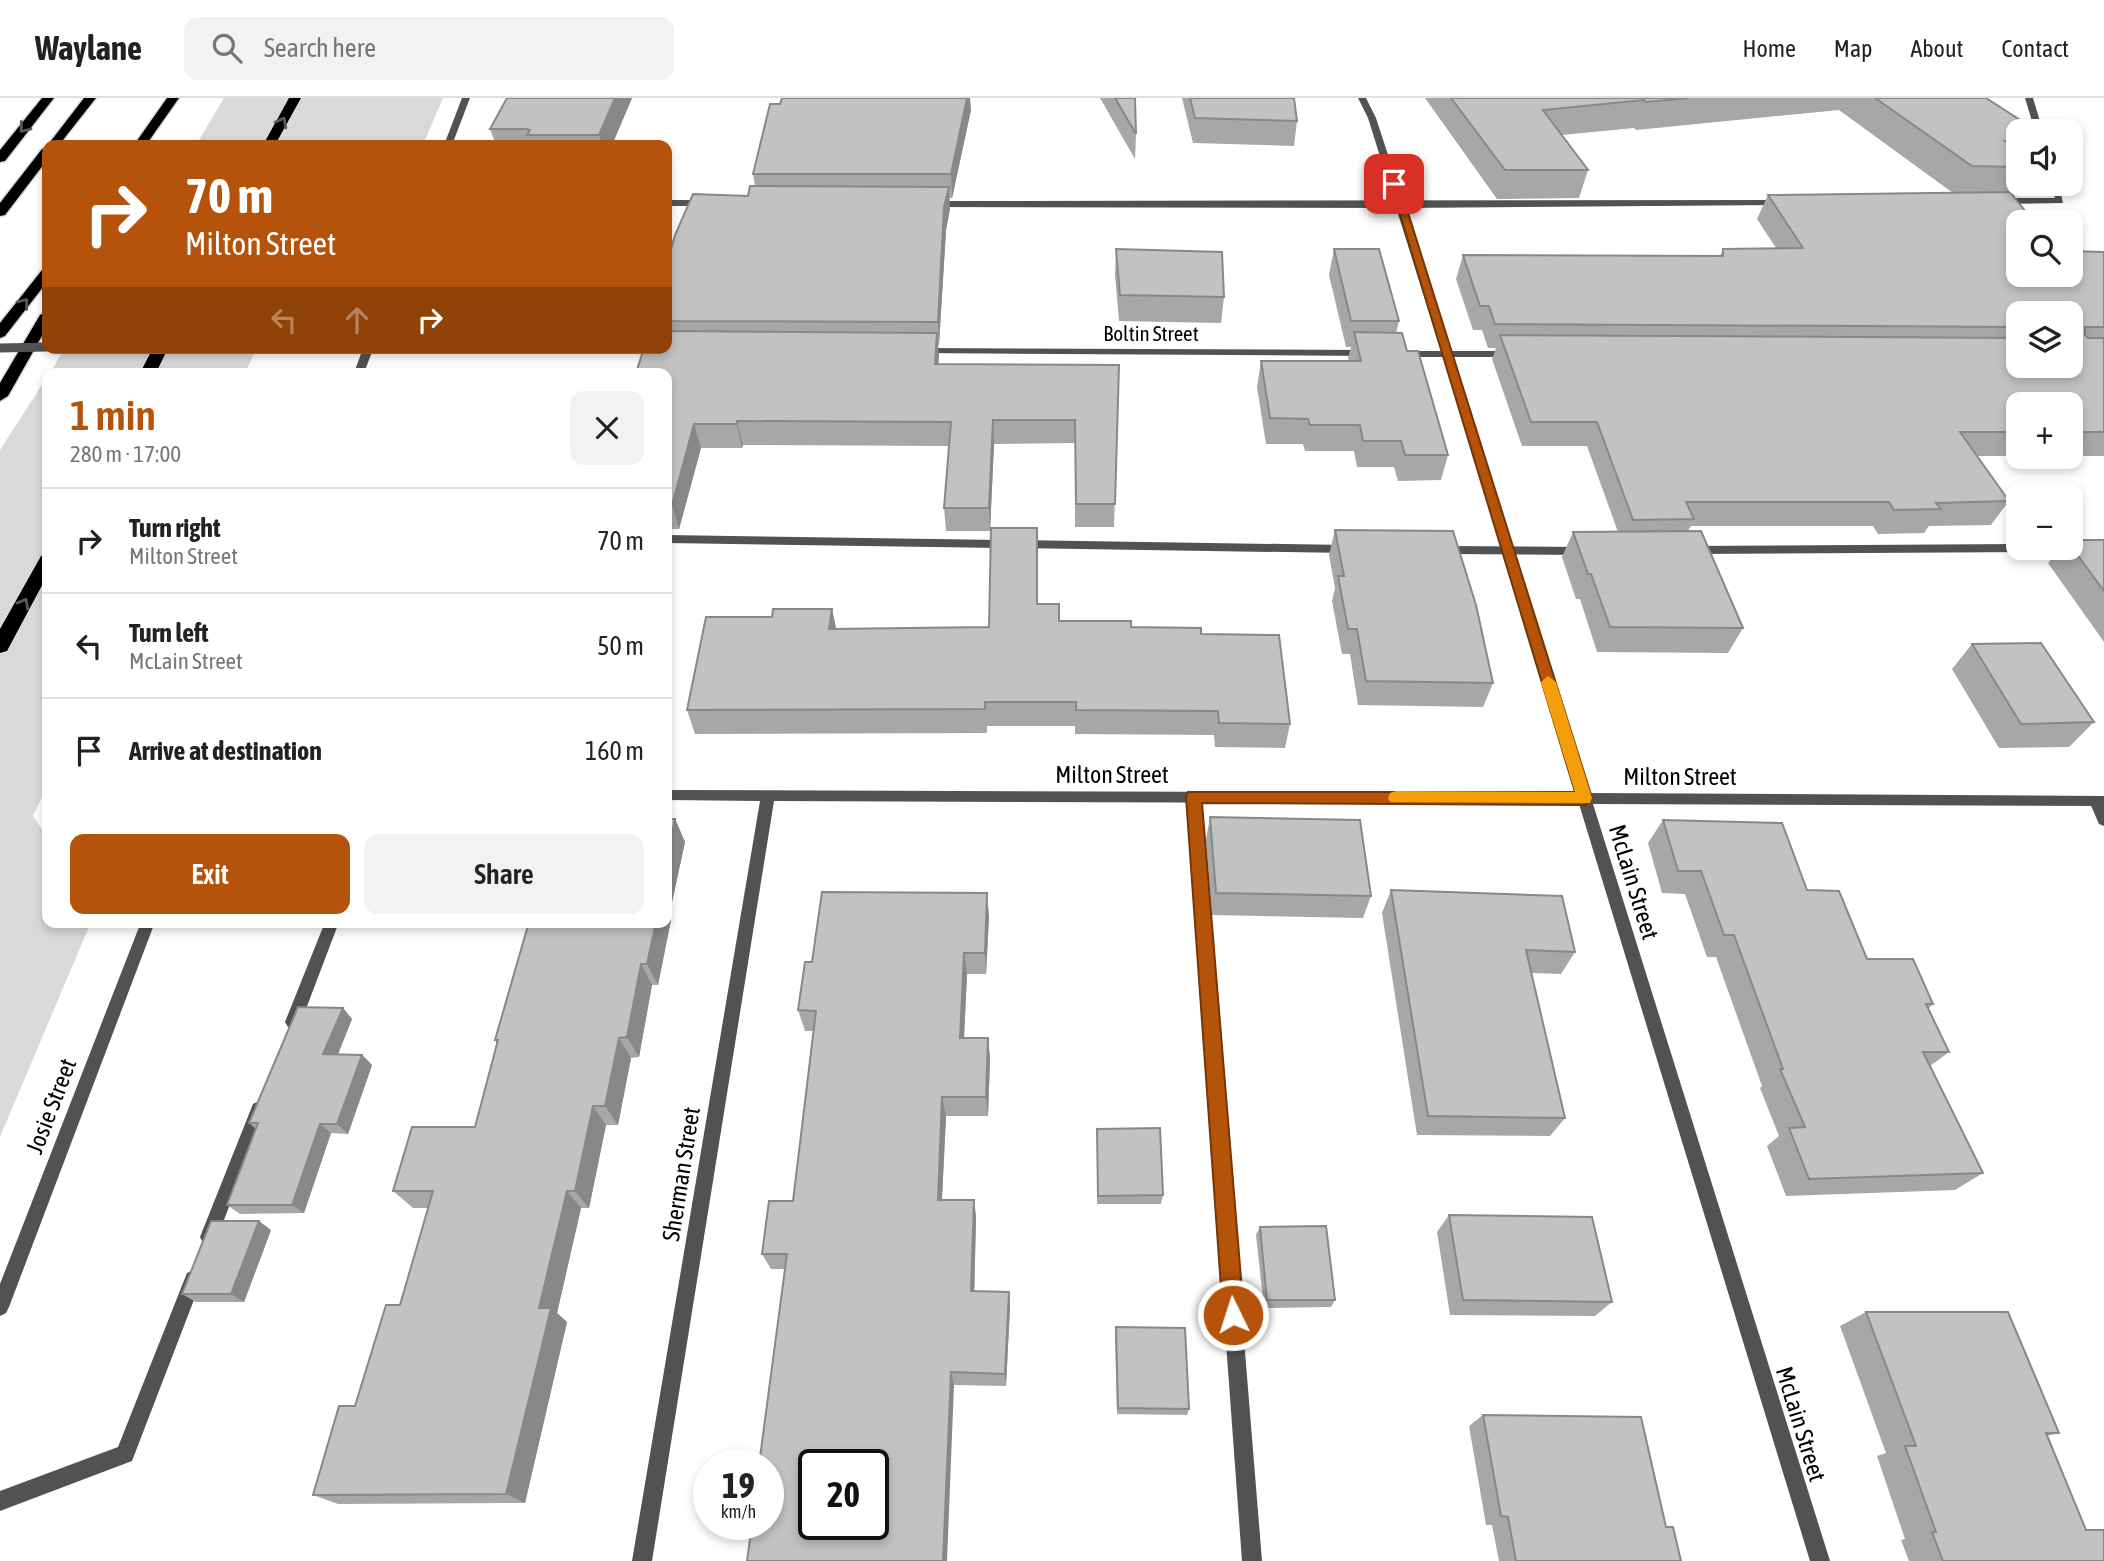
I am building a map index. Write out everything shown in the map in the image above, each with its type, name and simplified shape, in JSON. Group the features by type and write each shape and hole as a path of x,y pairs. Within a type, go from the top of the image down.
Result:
{"highway":[{"path":"0,158 48,98"},
{"path":"57,140 90,98"},
{"path":"144,140 174,98"},
{"path":"150,140 174,98"},
{"path":"272,140 295,98"},
{"path":"0,212 42,158"},
{"path":"0,333 42,279"},
{"path":"0,396 42,324"},
{"path":"0,646 42,569"}],"street":[{"path":"450,140 466,98"},
{"name":"McLain Street","path":"1362,98 1372,118 1401,205 1820,1561"},
{"path":"2029,98 2035,119"},
{"path":"1992,201 2060,201 2059,196"},
{"path":"916,204 1799,202"},
{"path":"672,203 722,203"},
{"path":"0,348 42,347"},
{"name":"Boltin Street","path":"907,351 1377,354"},
{"path":"1391,354 1530,354"},
{"path":"672,539 1356,549"},
{"path":"1673,550 2006,548"},
{"path":"1425,550 1590,551"},
{"name":"Milton Street","path":"672,795 2100,801"},
{"name":"Sherman Street","path":"642,1561 768,795"},
{"path":"1194,797 1252,1561"},
{"path":"2100,801 2104,820"},
{"name":"Josie Street","path":"0,1307 146,928"},
{"path":"286,1039 330,928"},
{"path":"0,1501 125,1454 266,1091"}],"shaded area":[{"path":"224,98 443,98 425,140 199,140"},
{"path":"61,354 254,354 247,368 53,368"},
{"path":"42,385 42,797 33,816 42,830 42,928 88,928 0,1137 0,450"}],"building":[{"path":"507,98 615,98 599,135 527,135 530,130 490,129"},
{"path":"782,98 967,98 951,174 753,174 770,104 780,104"},
{"path":"1115,98 1135,98 1136,134"},
{"path":"1190,98 1294,98 1297,121 1195,118"},
{"path":"1451,98 1689,98 1543,110 1588,170 1505,170"},
{"path":"1875,98 1986,98 2018,119 2006,119 2006,167 1972,166"},
{"path":"750,186 949,187 944,207 938,322 672,321 672,246 693,194 748,196"},
{"path":"2006,192 2006,196 2013,196 2024,210 2006,210 2006,287 2083,287 2083,251 2104,252 2104,327 2085,327 2085,335 2088,338 2104,338 2104,432 2083,432 2083,392 2006,392 2006,432 1960,432 2006,497 2006,501 1936,503 1941,509 1894,510 1889,502 1686,502 1694,519 1633,520 1597,422 1531,422 1500,335 2006,338 2006,378 2083,378 2083,301 2006,301 2006,327 1495,324 1489,306 1480,306 1463,255 1723,256 1723,249 1803,248 1768,195"},
{"path":"1116,249 1222,252 1224,297 1120,295"},
{"path":"1334,249 1379,249 1399,321 1351,321"},
{"path":"672,331 937,333 935,364 1119,365 1115,504 1076,504 1075,420 993,420 989,508 944,508 951,422 737,421 737,424 694,424 672,505 672,368 638,368 642,354 672,354"},
{"path":"1354,332 1402,333 1407,351 1418,351 1448,455 1405,455 1401,441 1363,441 1360,425 1310,425 1308,419 1270,418 1261,361 1361,361"},
{"path":"991,528 1037,528 1037,604 1059,604 1059,621 1131,621 1131,627 1201,628 1201,634 1279,635 1290,724 1219,723 1218,711 1076,710 1076,702 985,702 985,709 687,710 706,617 772,617 773,609 832,609 829,629 989,627"},
{"path":"1335,530 1453,531 1476,605 1493,683 1366,681 1357,629 1348,629 1338,576 1344,576"},
{"path":"1701,531 1743,628 1610,627 1573,532"},
{"path":"2083,540 2104,540 2104,591 2081,560"},
{"path":"2041,643 2094,722 2021,724 1972,644"},
{"path":"1210,817 1360,820 1371,896 1216,893"},
{"path":"1663,820 1782,823 1807,890 1839,891 1867,959 1913,959 1933,1004 1926,1004 1949,1052 1923,1052 1983,1173 1809,1179 1789,1128 1805,1127 1780,1069 1783,1069 1734,935 1724,935 1701,871 1678,871"},
{"path":"1391,890 1562,896 1575,952 1526,950 1565,1118 1428,1116"},
{"path":"822,892 987,893 985,953 964,953 960,1038 988,1038 986,1097 942,1097 938,1200 974,1200 971,1291 1009,1292 1005,1374 951,1372 943,1561 747,1561 750,1540 784,1540 784,1449 761,1449 787,1254 762,1254 769,1201 793,1201 816,1011 798,1010 805,962 812,962"},
{"path":"527,928 655,928 647,964 641,964 627,1037 619,1038 605,1106 593,1106 575,1191 567,1191 539,1308 551,1308 506,1494 313,1495 339,1406 355,1406 386,1305 400,1305 433,1191 393,1191 412,1127 475,1127 498,1040 495,1040"},
{"path":"298,1007 343,1008 323,1054 362,1055 337,1124 320,1124 292,1205 227,1205 258,1123 249,1123"},
{"path":"1160,1128 1163,1195 1098,1196 1097,1129"},
{"path":"1449,1215 1592,1217 1612,1302 1463,1300"},
{"path":"211,1221 259,1221 231,1294 182,1294"},
{"path":"1326,1226 1335,1300 1267,1300 1260,1227"},
{"path":"1866,1312 2008,1312 2059,1433 2046,1433 2086,1530 2104,1530 2104,1561 1943,1561 1932,1532 1936,1532 1905,1446 1916,1446"},
{"path":"1116,1327 1185,1328 1189,1409 1118,1408"},
{"path":"1483,1415 1641,1417 1666,1527 1673,1527 1681,1561 1516,1561 1508,1517 1501,1516"}],"slow traffic":[{"path":"1396,798 1585,798 1548,682"}],"route":[{"path":"1233,1315 1194,797 1585,798 1394,184"}]}
